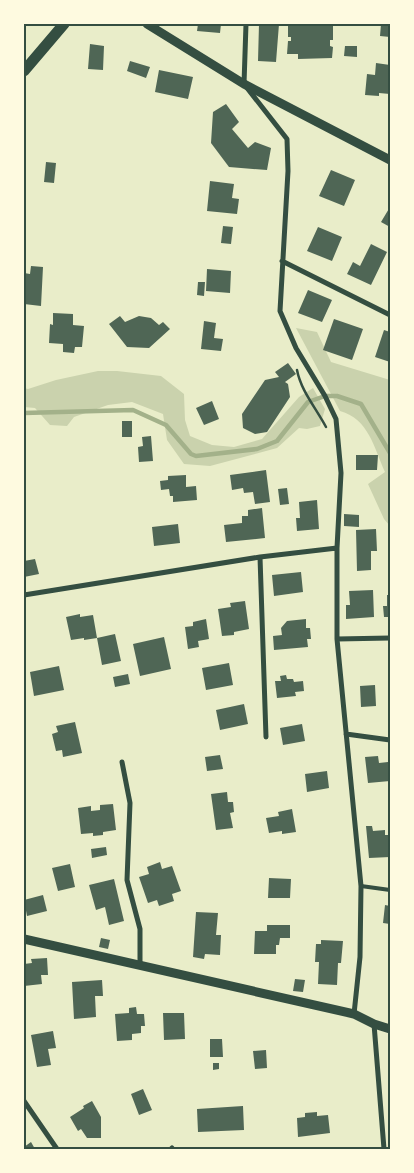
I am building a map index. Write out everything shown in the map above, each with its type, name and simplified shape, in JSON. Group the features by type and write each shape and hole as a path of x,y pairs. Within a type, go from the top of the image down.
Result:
{"main road":[{"path":"24,70 64,24"}],"street":[{"path":"148,24 244,84 390,160"},
{"path":"246,24 244,84 287,139 288,172 280,311 296,348 325,396 336,419 341,473 337,548 337,639 361,886 360,956 354,1014"},
{"path":"282,261 390,316"},
{"path":"24,595 260,557 337,548"},
{"path":"260,557 266,737"},
{"path":"337,639 390,638"},
{"path":"346,734 390,740"},
{"path":"122,762 130,803 127,880 140,929 140,966"},
{"path":"24,939 354,1014 374,1024 390,1029"},
{"path":"374,1024 384,1149"},
{"path":"24,1101 57,1149"}],"lane":[{"path":"361,886 390,890"}],"path":[{"path":"306,395 316,407 327,428"}],"green space":[{"path":"296,328 317,332 331,362 390,380 390,526 384,519 368,484 385,472 374,444 358,421 340,411"},
{"path":"98,371 117,371 161,376 184,394 185,420 190,436 212,445 234,447 262,439 299,397 313,388 325,409 320,426 307,429 299,428 277,448 210,466 184,464 167,440 163,414 132,402 108,405 74,417 67,426 50,425 35,408 24,407 24,388 28,389 56,380"}],"building":[{"path":"198,24 221,24 220,33 197,31"},
{"path":"259,24 279,24 276,62 258,61"},
{"path":"333,24 333,40 330,40 330,46 333,47 332,58 298,59 298,54 287,54 288,41 291,41 291,37 288,37 288,25"},
{"path":"381,24 390,24 390,37 380,36"},
{"path":"90,44 104,46 103,70 88,69"},
{"path":"345,46 357,46 357,57 344,56"},
{"path":"130,61 150,67 146,78 127,71"},
{"path":"376,63 390,65 390,94 379,93 379,96 365,95 367,74 375,75"},
{"path":"159,70 193,77 188,99 155,92"},
{"path":"226,104 239,122 232,129 248,148 255,142 271,148 267,170 229,167 211,143 213,112"},
{"path":"46,162 56,163 54,183 44,182"},
{"path":"331,170 355,180 344,206 319,196"},
{"path":"210,181 234,184 232,198 239,199 237,214 207,211"},
{"path":"390,207 390,227 381,222"},
{"path":"223,226 233,227 231,244 221,243"},
{"path":"318,227 342,237 332,261 307,251"},
{"path":"371,244 387,252 371,285 347,274 353,262 360,266"},
{"path":"31,266 43,267 41,306 24,304 24,273 30,274"},
{"path":"207,269 231,271 230,293 206,291"},
{"path":"198,282 205,282 204,296 197,295"},
{"path":"308,290 332,300 322,322 298,313"},
{"path":"53,313 73,314 73,325 84,326 82,347 75,347 74,353 63,352 63,344 49,343 50,324 53,325"},
{"path":"120,316 125,322 139,316 151,318 159,325 163,322 170,329 149,348 127,347 109,324"},
{"path":"334,319 363,329 352,360 323,350"},
{"path":"204,321 216,323 214,338 223,339 221,351 201,349"},
{"path":"384,330 390,332 390,362 375,357"},
{"path":"288,363 296,374 285,382 288,384 290,397 267,432 255,434 243,428 242,414 265,380 279,377 275,372"},
{"path":"212,401 219,419 204,425 196,408"},
{"path":"122,421 132,421 132,437 122,437"},
{"path":"151,436 153,461 139,462 138,447 143,446 142,437"},
{"path":"356,455 378,455 377,470 356,470"},
{"path":"266,470 270,502 255,504 253,492 244,493 243,488 232,490 230,475"},
{"path":"186,475 186,487 196,486 197,500 173,502 173,496 170,496 169,489 161,490 160,481 168,480 168,476"},
{"path":"287,488 289,504 280,505 278,489"},
{"path":"317,500 319,529 297,531 296,518 300,518 299,502"},
{"path":"262,508 265,538 226,542 224,525 242,523 242,516 248,516 248,510"},
{"path":"344,514 359,515 359,527 344,526"},
{"path":"178,524 180,543 154,546 152,527"},
{"path":"376,529 377,551 371,551 371,570 357,571 356,530"},
{"path":"35,559 39,574 24,577 24,561"},
{"path":"301,572 303,592 274,596 272,575"},
{"path":"373,590 374,617 346,619 346,605 350,605 349,591"},
{"path":"387,595 390,595 390,617 384,617 383,606 387,606"},
{"path":"245,601 249,629 234,632 234,635 222,636 218,609 231,607 230,603"},
{"path":"80,614 80,617 93,615 97,638 71,640 66,617"},
{"path":"206,619 209,639 198,641 199,647 188,649 185,627 193,626 193,622"},
{"path":"306,619 306,628 310,628 311,639 307,639 308,647 274,650 273,636 282,635 281,628 287,621"},
{"path":"115,634 121,661 102,665 97,638"},
{"path":"164,637 171,669 140,676 133,644"},
{"path":"229,663 233,685 206,690 202,668"},
{"path":"59,666 64,690 34,696 30,672"},
{"path":"128,674 130,684 115,687 113,677"},
{"path":"286,675 287,679 293,679 294,682 303,681 304,691 295,692 296,696 277,698 275,681 281,681 280,676"},
{"path":"375,685 376,706 361,707 360,686"},
{"path":"244,704 248,724 220,730 216,710"},
{"path":"75,722 82,753 63,757 62,750 56,751 52,734 58,732 56,726"},
{"path":"302,724 305,741 283,745 280,728"},
{"path":"220,755 223,769 207,771 205,757"},
{"path":"378,756 379,763 388,762 388,758 390,758 390,781 368,783 365,757"},
{"path":"327,771 329,788 307,792 305,774"},
{"path":"227,792 228,802 233,802 234,812 230,813 233,828 216,830 211,794"},
{"path":"113,804 116,830 103,832 103,835 93,836 93,833 81,834 78,808 91,806 91,811 100,810 100,805"},
{"path":"292,809 296,832 282,834 282,831 269,833 266,818 279,816 278,812"},
{"path":"366,826 372,826 373,831 385,830 385,835 390,835 390,857 369,858"},
{"path":"106,847 107,855 92,858 91,849"},
{"path":"160,862 162,869 172,866 181,891 172,894 174,901 159,906 157,900 148,903 139,877 149,874 147,867"},
{"path":"70,864 75,887 58,891 52,868"},
{"path":"269,878 291,879 290,898 268,898"},
{"path":"114,879 124,921 109,925 105,907 96,910 89,885"},
{"path":"43,895 47,911 27,916 24,900"},
{"path":"385,905 390,906 390,924 383,923"},
{"path":"196,912 218,913 216,935 221,935 220,955 205,954 204,959 193,957"},
{"path":"267,925 290,925 290,938 280,938 279,945 276,945 276,954 254,954 255,931 267,931"},
{"path":"101,938 110,940 108,949 99,947"},
{"path":"321,940 343,941 341,963 338,963 337,985 318,984 319,962 315,962 316,944 321,944"},
{"path":"47,958 48,975 41,975 42,984 24,986 24,964 32,963 31,959"},
{"path":"295,979 305,980 303,992 293,991"},
{"path":"102,980 103,996 95,996 96,1017 74,1019 72,982"},
{"path":"136,1007 137,1014 144,1014 145,1026 141,1026 141,1033 132,1034 132,1040 117,1041 115,1014 129,1013 129,1008"},
{"path":"163,1013 184,1013 185,1039 164,1040"},
{"path":"53,1031 56,1048 48,1049 51,1065 37,1067 31,1035"},
{"path":"210,1039 222,1039 223,1057 210,1057"},
{"path":"266,1050 267,1068 255,1069 253,1051"},
{"path":"213,1063 219,1063 219,1069 213,1070"},
{"path":"143,1089 152,1110 139,1115 131,1094"},
{"path":"92,1101 101,1117 101,1138 87,1138 81,1129 78,1131 70,1117"},
{"path":"243,1106 244,1130 198,1132 197,1109"},
{"path":"317,1112 317,1116 328,1115 330,1133 298,1137 297,1118 305,1117 305,1113"},
{"path":"31,1142 35,1149 24,1149 24,1147"}],"waterway":[{"path":"24,413 133,410 166,425 191,454 196,456 257,449 277,441 308,402 325,396 337,396 361,404 390,453"}]}
